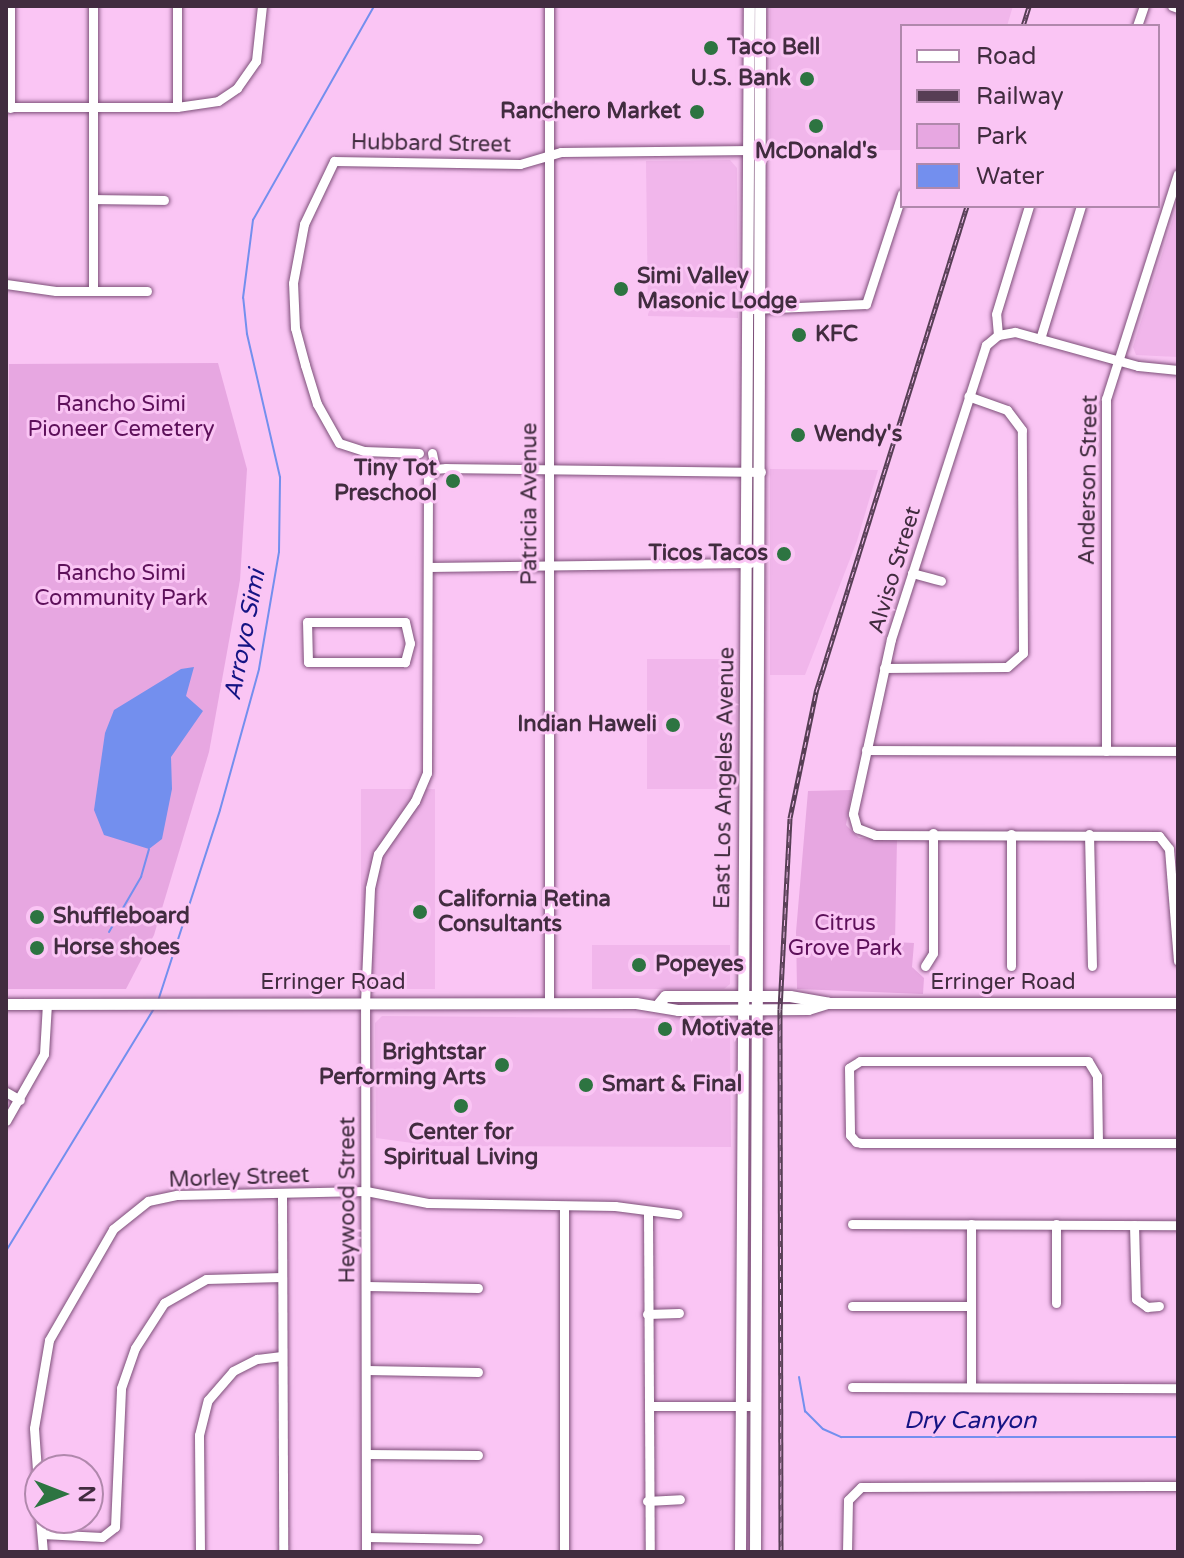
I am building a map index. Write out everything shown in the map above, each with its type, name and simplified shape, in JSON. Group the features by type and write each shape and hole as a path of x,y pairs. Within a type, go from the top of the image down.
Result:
{"main road":[{"name":"East Los Angeles Avenue","path":"749,6 761,308 755,996 755,1552"},
{"name":"East Los Angeles Avenue","path":"740,1552 742,996 748,563 746,310 760,6"},
{"name":"Erringer Road","path":"659,1003 665,996 809,996 828,1003"},
{"name":"Erringer Road","path":"6,1004 659,1003 666,1010 742,1010 808,1009 828,1003 1178,1003"}],"street":[{"path":"10,6 8,108 210,104 237,88 256,61 262,6"},
{"path":"93,6 93,291"},
{"path":"177,6 177,107"},
{"name":"Patricia Avenue","path":"549,6 549,1003"},
{"path":"1172,6 1178,8"},
{"name":"Hubbard Street","path":"419,453 364,451 339,443 317,404 295,328 293,283 304,224 320,184 334,161 520,164 549,155 755,150"},
{"name":"Anderson Street","path":"1106,751 1106,399 1178,174"},
{"path":"93,199 164,200"},
{"path":"746,310 866,304 900,200"},
{"path":"1028,208 996,314 998,335 1015,332 1118,360 1178,370"},
{"path":"1040,339 1080,208"},
{"path":"6,284 93,291 147,291"},
{"name":"Alviso Street","path":"933,833 875,835 856,825 853,814 884,668 912,573 981,352 998,335"},
{"path":"884,668 1007,667 1021,658 1022,430 1007,410 968,396"},
{"path":"537,405 549,405"},
{"path":"432,453 435,469 761,472"},
{"name":"Heywood Street","path":"366,1552 365,1003 373,869 427,773 428,479 435,469"},
{"path":"428,567 761,563"},
{"path":"912,573 941,581"},
{"path":"307,622 405,622 410,643 405,662 308,662 307,622"},
{"path":"410,643 428,642"},
{"path":"866,750 1178,751"},
{"path":"925,966 933,953 933,833 1152,834 1165,839 1174,888 1178,961"},
{"path":"1011,834 1011,966"},
{"path":"1089,834 1092,966"},
{"path":"6,1121 44,1054 47,1004"},
{"path":"1098,1143 1097,1076 1088,1061 852,1064 849,1129 856,1142 1098,1143 1178,1143"},
{"path":"6,1092 20,1100"},
{"name":"Morley Street","path":"36,1454 34,1428 40,1369 62,1309 113,1229 134,1208 162,1197 366,1191 428,1203 564,1206 677,1214"},
{"path":"282,1195 283,1552"},
{"path":"564,1206 564,1552"},
{"path":"648,1212 647,1314 651,1406 647,1501 650,1552"},
{"path":"852,1224 1178,1225"},
{"path":"971,1224 971,1387"},
{"path":"1056,1224 1056,1303"},
{"path":"1134,1225 1136,1299 1147,1307 1159,1306"},
{"path":"42,1534 102,1537 115,1527 121,1388 135,1348 164,1303 206,1279 282,1277"},
{"path":"366,1286 478,1288"},
{"path":"852,1306 971,1306"},
{"path":"647,1314 679,1313"},
{"path":"200,1552 199,1435 208,1400 233,1371 257,1359 282,1356"},
{"path":"366,1370 478,1372"},
{"path":"852,1387 1178,1388"},
{"path":"651,1406 755,1406"},
{"path":"367,1454 478,1455"},
{"path":"847,1552 852,1491 861,1487 1178,1486"},
{"path":"647,1501 680,1499"},
{"name":"Morley Street","path":"42,1534 43,1552"},
{"path":"366,1537 478,1539"}],"shaded area":[{"path":"770,6 1013,6 1008,24 900,24 900,150 770,151"},
{"path":"730,160 737,168 738,318 648,316 646,161"},
{"path":"1178,203 1178,357 1136,355 1133,347"},
{"path":"770,469 878,470 857,541 805,675 770,675"},
{"path":"647,659 737,659 737,789 647,789"},
{"path":"361,789 435,789 435,989 361,989"},
{"path":"592,945 730,945 730,984 724,989 592,989"},
{"path":"382,1016 725,1019 730,1027 731,1147 434,1146 376,1138 375,1023"}],"green space":[{"name":"Rancho Simi Community Park","path":"218,363 247,469 240,580 209,752 154,935 126,989 6,989 9,364"},
{"name":"Citrus Grove Park","path":"852,790 846,825 859,838 897,839 895,942 914,943 912,967 924,978 923,994 797,989 796,932 808,791"}],"water":[{"path":"194,667 186,696 203,711 171,757 172,789 162,839 149,849 104,835 94,810 105,733 114,710 181,669"}],"waterway":[{"name":"Arroyo Simi","path":"158,1001 220,810 259,669 279,552 280,477 247,334 243,298 253,220 374,6"},
{"path":"109,932 141,877 149,849"},
{"name":"Arroyo Simi","path":"6,1251 155,1007"},
{"name":"Dry Canyon","path":"799,1377 805,1411 823,1429 841,1437 1178,1437"}],"railway":[{"path":"1024,24 1029,6"},
{"path":"781,1552 780,1009 790,818 816,692 966,208"}],"place":[{"name":"Taco Bell","path":"711,48"},
{"name":"U.S. Bank","path":"807,79"},
{"name":"Ranchero Market","path":"697,112"},
{"name":"McDonald's","path":"816,126"},
{"name":"Simi Valley Masonic Lodge","path":"621,289"},
{"name":"KFC","path":"799,335"},
{"name":"Wendy's","path":"798,435"},
{"name":"Tiny Tot Preschool","path":"453,481"},
{"name":"Ticos Tacos","path":"784,554"},
{"name":"Indian Haweli","path":"673,725"},
{"name":"California Retina Consultants","path":"420,912"},
{"name":"Shuffleboard","path":"37,917"},
{"name":"Horse shoes","path":"37,948"},
{"name":"Popeyes","path":"639,965"},
{"name":"Motivate","path":"665,1029"},
{"name":"Brightstar Performing Arts","path":"502,1065"},
{"name":"Smart & Final","path":"586,1085"},
{"name":"Center for Spiritual Living","path":"461,1106"}],"park label":[{"name":"Rancho Simi Pioneer Cemetery","path":"121,416"}]}
